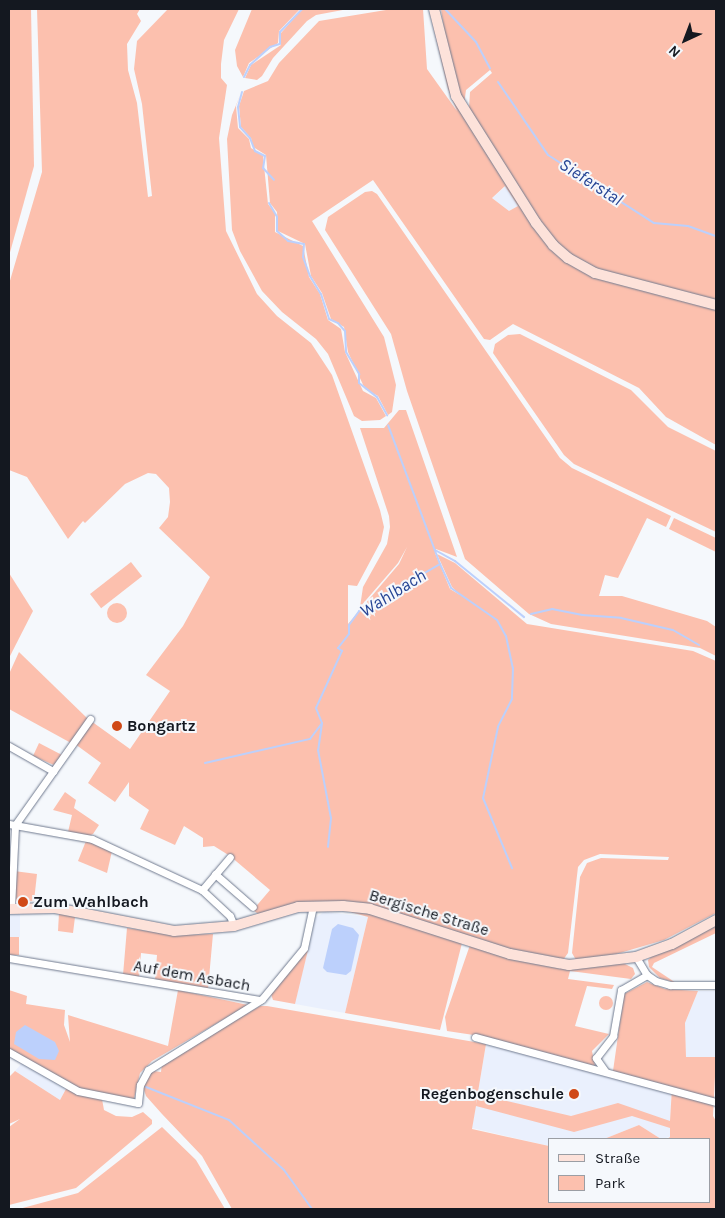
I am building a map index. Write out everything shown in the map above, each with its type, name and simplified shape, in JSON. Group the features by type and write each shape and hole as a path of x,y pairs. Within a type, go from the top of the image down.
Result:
{"main road":[{"path":"434,9 456,96 525,207 553,245 568,258 595,273 716,305"},
{"name":"Bergische Straße","path":"10,908 62,909 174,931 234,926 313,906 370,909 510,954 569,965 636,957 672,944 716,920"}],"street":[{"path":"10,908 12,825 90,719"},
{"path":"9,746 53,771"},
{"path":"12,825 92,839 202,890 230,916 234,926"},
{"path":"202,890 230,857"},
{"path":"215,874 253,907"},
{"name":"Auf dem Asbach","path":"9,958 259,1000 304,948 313,906"},
{"path":"636,957 647,975 670,985 716,985"},
{"path":"606,1072 596,1058 613,1036 621,990 647,975"},
{"path":"9,1052 78,1091 138,1103 140,1085 148,1070 245,1012 259,1000"},
{"path":"475,1037 715,1102"}],"shaded area":[{"path":"506,186 518,206 509,211 492,198"},
{"path":"324,912 368,917 345,1013 295,1004 315,918"},
{"path":"9,914 20,914 20,937 9,937"},
{"path":"698,991 716,991 716,1057 686,1058 685,1023"},
{"name":"Regenbogenschule","path":"486,1044 671,1093 670,1137 666,1138 659,1138 639,1125 606,1138 548,1138 548,1146 472,1128"},
{"path":"22,1063 66,1089 60,1100 15,1071"}],"green space":[{"path":"9,9 31,9 34,166 9,256"},
{"path":"37,9 140,9 137,14 141,21 127,44 128,70 137,103 148,197 152,196 142,104 134,69 137,41 168,9 239,9 224,40 221,64 221,78 227,85 219,138 226,231 257,294 277,316 311,343 332,375 380,510 384,527 381,541 357,586 348,585 348,624 399,564 407,547 398,563 360,607 363,587 387,544 390,527 389,516 360,428 384,428 399,410 406,410 457,557 436,549 435,553 450,589 460,595 452,587 437,554 455,563 527,624 693,651 716,661 716,913 664,940 596,960 576,960 572,953 580,877 587,863 601,858 668,860 669,857 600,854 584,860 578,867 568,953 563,960 525,954 384,909 306,903 258,914 253,910 270,890 230,856 214,846 203,847 203,838 184,826 175,845 140,829 149,810 129,796 129,782 115,802 88,783 101,763 75,744 91,721 130,749 170,691 146,675 183,626 210,577 159,528 168,517 170,502 169,488 156,474 148,473 125,484 85,523 83,521 68,539 27,477 9,470 9,284 42,172"},
{"path":"252,9 300,9 279,31 278,43 249,63 243,77 237,66 235,50"},
{"path":"302,9 348,9 316,15 307,21 273,58 262,76 257,80 245,78 251,65 281,45 281,33"},
{"path":"392,9 423,9 427,69 457,111 448,89 429,9 459,110 543,238 614,283 716,308 716,445 666,417 639,388 513,324 490,340 484,339 373,180 312,221 384,337 396,385 392,412 388,415 378,396 365,389 348,352 344,327 331,319 322,293 311,276 305,244 278,231 277,212 270,203 266,155 253,147 251,138 241,127 239,106 244,91 268,81 279,63 319,21","holes":["505,186 518,206 509,211 492,198"]},
{"path":"441,9 716,9 716,302 603,272 568,253 546,231 469,108 470,92 492,73 490,70 466,90 464,105 447,49"},
{"path":"241,93 236,106 238,128 249,139 251,148 263,156 268,204 275,213 275,232 303,246 309,277 320,294 328,320 341,329 345,352 363,391 376,398 386,416 380,420 362,421 354,416 328,354 316,339 282,312 262,291 240,251 232,230 227,139 232,115"},
{"path":"372,191 377,194 560,458 572,468 671,516 666,527 647,518 618,578 605,575 599,596 622,596 707,621 716,627 716,656 700,648 551,624 529,614 465,559 407,391 391,334 325,230 328,217 365,192"},
{"path":"520,334 631,390 668,427 716,451 716,532 574,464 564,455 493,353 495,344 508,335"},
{"path":"674,518 716,538 716,552 669,529"},
{"path":"131,562 142,576 101,608 90,594"},
{"path":"9,573 33,611 9,658"},
{"path":"117,603 124,606 127,613 124,620 117,623 110,620 107,613 110,606"},
{"path":"19,652 88,719 71,743 9,709 9,674"},
{"path":"39,743 62,755 54,765 33,756"},
{"path":"65,792 76,800 74,808 99,825 93,834 88,836 68,832 72,815 53,810"},
{"path":"86,841 112,851 107,873 78,861"},
{"path":"14,871 37,874 34,901 13,902"},
{"path":"347,911 362,911 462,943 440,1030 345,1013 368,917"},
{"path":"59,913 75,917 73,933 58,931"},
{"path":"716,924 716,933 654,963 652,967 676,983 660,978 649,967 648,960 652,956"},
{"path":"127,928 176,935 213,934 208,989 155,980 157,955 141,953 139,978 123,975"},
{"path":"9,937 19,937 19,955 9,955"},
{"path":"470,945 580,968 623,963 633,968 635,974 631,979 570,971 568,979 614,985 612,989 587,986 575,1026 609,1034 592,1051 595,1066 487,1037 447,1031 445,1017"},
{"path":"308,950 295,1004 273,1000 271,994"},
{"path":"647,982 665,989 698,991 685,1023 686,1057 716,1057 713,1116 716,1121 716,1209 232,1209 202,1156 146,1096 143,1087 146,1076 153,1071 161,1072 162,1063 260,1006 486,1044 476,1104 478,1097 486,1096 571,1116 618,1103 670,1121 672,1087 613,1071 624,994"},
{"path":"9,990 27,996 26,1004 65,1010 64,1025 70,1042 68,1015 168,1046 178,990 248,1005 152,1061 140,1073 134,1099 80,1090 9,1050"},
{"path":"603,996 609,996 613,1003 609,1010 603,1010 599,1006 599,1000"},
{"path":"15,1071 60,1100 66,1089 102,1099 104,1110 116,1116 132,1117 143,1112 152,1120 152,1124 76,1188 9,1205 9,1127 20,1119 9,1124 9,1077"},
{"path":"639,1125 659,1138 606,1138"},
{"path":"162,1127 196,1160 225,1209 19,1209 78,1193"}],"water":[{"path":"338,924 353,928 359,935 351,971 346,975 327,972 323,968 332,929"},
{"path":"25,1025 55,1042 59,1051 55,1060 39,1059 14,1044 16,1032"}],"waterway":[{"name":"Wahlbach","path":"244,77 250,65 270,47 280,44 280,32 302,9"},
{"name":"Sieferstal","path":"445,9 476,42 490,68"},
{"name":"Sieferstal","path":"498,82 548,155 654,223 688,226 716,236"},
{"name":"Wahlbach","path":"242,92 238,107 240,127 250,138 255,151 265,156 263,168 274,180"},
{"name":"Wahlbach","path":"269,203 277,217 277,231 288,241 304,244 303,257 310,276 321,294 329,319 338,323 345,331 346,352 359,374 359,383 377,397 387,415"},
{"name":"Wahlbach","path":"205,763 310,739 322,723 316,708 342,651 338,648 349,634 349,625 359,611 440,564 388,425"},
{"path":"435,550 455,561 524,617"},
{"path":"440,564 451,588 497,620 506,636 513,668 512,699 498,727 483,798 512,868"},
{"path":"531,614 552,609 582,615 621,618 673,630 699,645"},
{"path":"322,723 318,750 331,818 328,847"},
{"path":"146,1087 229,1120 284,1170 312,1209"}],"place":[{"name":"Bongartz","path":"117,726"},
{"name":"Zum Wahlbach","path":"23,902"},
{"name":"Regenbogenschule","path":"574,1094"}]}
